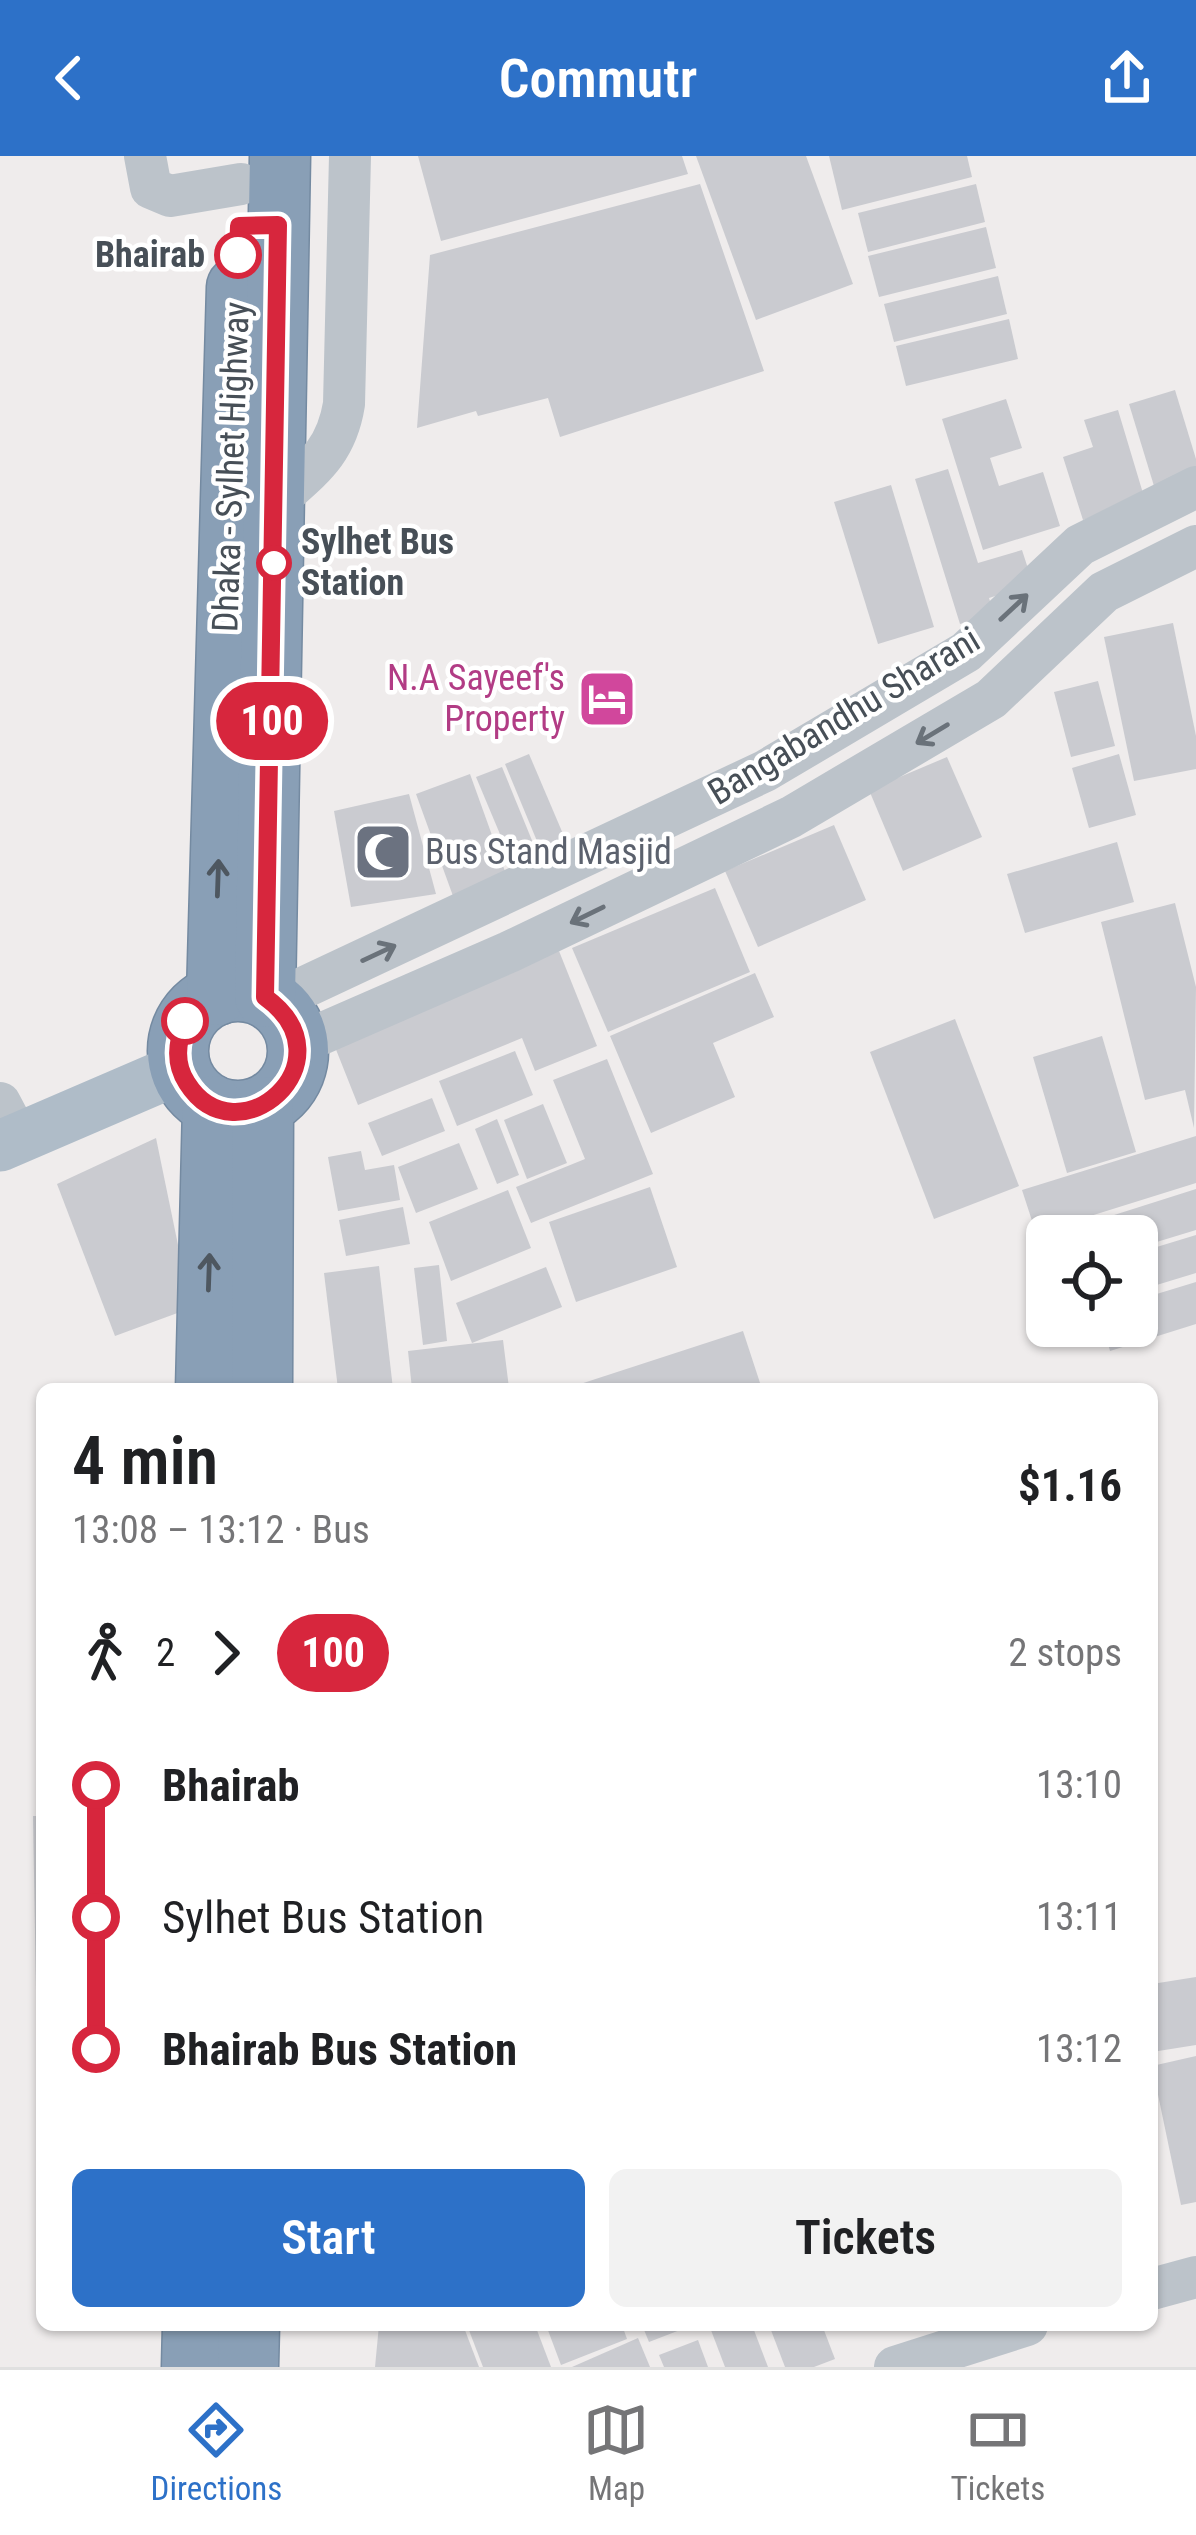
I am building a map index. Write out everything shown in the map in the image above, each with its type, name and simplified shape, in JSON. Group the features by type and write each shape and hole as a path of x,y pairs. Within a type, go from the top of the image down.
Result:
{"highway":[{"name":"Dhaka - Sylhet Highway","path":"256,190 274,502 263,1010"},
{"name":"Dhaka - Sylhet Highway","path":"256,190 263,1010"},
{"path":"218,1094 291,1081 263,1010 197,1006 178,1039 218,1094 261,1383"},
{"path":"206,1383 218,1094"},
{"path":"192,2367 193,2331"},
{"path":"248,2367 249,2331"}],"main road":[{"path":"6,1128 218,1094"}],"street":[{"path":"145,156 151,188 161,194 256,190"},
{"path":"274,502 327,455 340,430 350,156"},
{"name":"Bangabandhu Sharani","path":"263,1010 765,771 966,652 1080,545 1196,487"},
{"name":"Bangabandhu Sharani","path":"263,1010 509,952 790,818 991,699 1104,592 1196,546"},
{"path":"895,2367 1008,2331"}],"building":[{"path":"418,156 682,156 688,174 441,241"},
{"path":"696,156 806,156 853,284 756,320"},
{"path":"829,156 967,156 972,177 842,210"},
{"path":"700,184 764,371 560,437 548,398 417,428 430,255"},
{"path":"976,184 985,222 868,252 858,213"},
{"path":"986,227 996,268 879,297 868,256"},
{"path":"998,276 1007,314 894,342 884,304"},
{"path":"1009,319 1018,359 906,386 896,346"},
{"path":"1175,390 1196,473 1154,486 1129,404"},
{"path":"1006,399 1022,448 990,458 999,486 1043,472 1060,526 983,550 942,419"},
{"path":"1118,410 1145,500 1083,520 1063,457 1093,447 1084,420"},
{"path":"948,469 978,563 1022,550 1033,584 989,598 994,614 960,624 915,479"},
{"path":"891,485 934,627 878,644 834,502"},
{"path":"1173,623 1196,736 1196,769 1134,781 1104,637"},
{"path":"1098,681 1115,746 1071,757 1054,692"},
{"path":"529,754 569,848 544,858 505,764"},
{"path":"1119,754 1136,815 1089,828 1072,768"},
{"path":"947,757 982,837 903,871 869,790"},
{"path":"502,767 540,860 515,870 476,777"},
{"path":"470,774 507,877 453,896 416,794"},
{"name":"Bus Stand Masjid","path":"409,794 436,894 351,907 334,811"},
{"path":"834,825 866,900 758,947 725,871"},
{"path":"1117,842 1134,902 1025,933 1007,874"},
{"path":"715,888 750,972 608,1032 572,948"},
{"path":"1175,903 1196,987 1194,1128 1185,1090 1145,1100 1101,922"},
{"path":"559,951 597,1046 535,1071 522,1038 358,1105 333,1042"},
{"path":"755,973 774,1017 713,1043 735,1097 651,1133 610,1036"},
{"path":"955,1019 1019,1186 934,1219 870,1052"},
{"path":"1102,1036 1136,1152 1067,1173 1033,1057"},
{"path":"515,1051 533,1095 457,1126 439,1081"},
{"path":"607,1059 653,1174 531,1223 516,1187 585,1159 553,1080"},
{"path":"432,1098 445,1131 382,1156 368,1123"},
{"path":"543,1104 567,1163 527,1179 504,1120"},
{"path":"497,1119 519,1175 497,1184 475,1129"},
{"path":"1196,1136 1196,1183 1094,1215 1030,1215 1022,1190"},
{"path":"156,1138 191,1308 115,1336 57,1184"},
{"path":"459,1143 478,1189 416,1213 398,1167"},
{"path":"361,1151 365,1170 394,1165 400,1200 338,1211 328,1157"},
{"path":"650,1187 677,1267 576,1302 549,1222"},
{"path":"1196,1189 1196,1230 1158,1242 1158,1215 1114,1215"},
{"path":"508,1190 531,1248 451,1281 429,1222"},
{"path":"403,1207 410,1244 346,1256 339,1220"},
{"path":"1196,1235 1196,1273 1158,1285 1158,1247"},
{"path":"439,1265 447,1341 423,1345 414,1268"},
{"path":"379,1266 392,1383 337,1383 324,1273"},
{"path":"546,1267 562,1307 472,1343 456,1303"},
{"path":"1196,1282 1196,1324 1158,1336 1158,1294"},
{"path":"743,1331 760,1383 583,1383"},
{"path":"503,1340 508,1383 411,1383 408,1351"},
{"path":"33,1816 36,1816 36,1991"},
{"path":"1196,1977 1196,2045 1158,2051 1158,1983"},
{"path":"1196,2056 1196,2202 1181,2205 1158,2095 1158,2065"},
{"path":"378,2331 465,2331 479,2367 375,2367"},
{"path":"469,2331 537,2331 551,2367 483,2367"},
{"path":"548,2331 624,2331 627,2339 561,2365"},
{"path":"644,2331 677,2331 649,2342"},
{"path":"711,2331 754,2331 768,2367 725,2367"},
{"path":"771,2331 824,2331 835,2359 814,2367 785,2367"},
{"path":"638,2338 650,2367 572,2367"},
{"path":"698,2340 708,2367 664,2367 659,2355"}],"bus line":[{"name":"100","path":"185,1021 178,1039 179,1070 193,1093 208,1104 245,1112 263,1107 291,1081 298,1044 293,1026 283,1010 265,997 278,225 239,226 238,255"}],"place":[{"name":"Bhairab","path":"238,255"},
{"name":"Sylhet Bus Station","path":"274,563"},
{"name":"N.A Sayeef's Property","path":"607,699"},
{"name":"Bus Stand Masjid","path":"383,852"}]}
